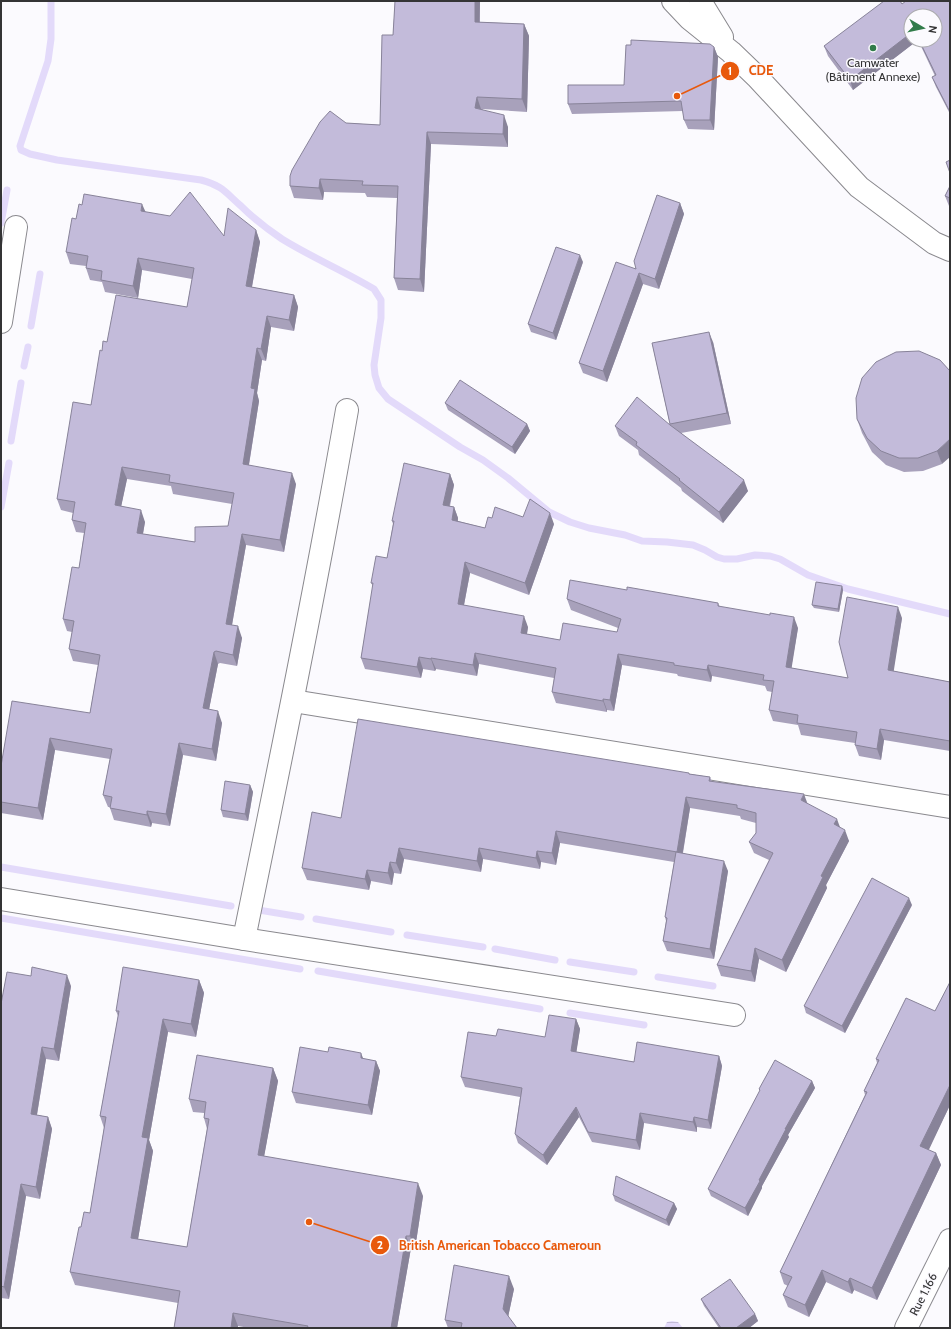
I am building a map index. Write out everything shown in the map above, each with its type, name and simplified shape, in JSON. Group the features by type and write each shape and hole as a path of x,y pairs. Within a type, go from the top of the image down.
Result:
{"street":[{"path":"674,1 690,19 731,52 756,77 859,187 934,243 950,250"},
{"path":"700,1 731,52"},
{"path":"1,322 16,227"},
{"path":"244,939 293,701 348,410"},
{"path":"293,701 950,807"},
{"path":"1,899 244,939 734,1015"},
{"name":"Rue 1.166","path":"906,1328 950,1240"}],"shaded area":[{"path":"667,1322 678,1322 683,1328 664,1328"}],"building":[{"path":"395,1 475,1 475,22 524,24 522,99 477,97 475,108 504,115 503,134 427,132 420,279 394,278 398,186 362,185 363,181 320,179 319,188 290,186 290,176 292,170 320,122 330,111 346,123 380,125 382,35 393,35"},
{"path":"884,1 900,1 902,4 906,1 950,1 950,109 949,110 932,77 936,75 923,48 943,48 943,8 903,8 903,39 850,80 824,46"},
{"path":"631,40 710,44 714,47 710,120 684,120 681,101 568,104 568,85 624,85 626,45 631,45"},
{"path":"950,160 950,173 946,162"},
{"path":"950,186 950,198 945,196"},
{"path":"190,192 224,236 228,208 256,230 246,286 294,295 289,320 267,316 261,349 257,348 251,388 255,389 243,464 292,473 280,540 242,534 226,624 238,626 233,655 216,651 214,652 203,708 218,711 212,749 179,743 166,814 147,811 147,815 110,808 112,797 103,795 112,749 50,738 38,808 1,802 1,766 12,701 90,713 100,655 69,649 74,621 63,619 72,567 79,568 86,523 72,520 75,502 57,499 73,402 91,405 100,350 102,351 103,341 107,342 116,295 187,307 194,268 138,258 133,286 101,280 102,271 86,268 88,256 66,252 72,218 76,219 79,204 82,205 84,194 142,204 141,211 170,216","holes":["122,467 170,475 169,482 234,493 228,526 195,527 195,542 137,533 141,510 115,505"]},
{"path":"657,195 680,203 655,279 639,273 603,371 579,363 616,262 636,269 634,261"},
{"path":"556,247 580,255 553,333 528,324"},
{"path":"709,332 727,413 670,424 652,343"},
{"path":"919,351 940,360 950,371 950,439 937,451 918,458 899,458 881,451 867,438 857,419 856,398 862,378 876,362 896,352"},
{"path":"460,380 527,424 512,447 445,403"},
{"path":"637,397 670,425 744,480 719,512 636,445 637,442 615,426"},
{"path":"404,463 450,474 443,505 454,507 452,520 485,528 488,517 492,518 495,507 523,517 530,499 550,513 525,583 465,562 458,604 524,616 521,633 560,640 563,623 617,632 621,619 567,599 570,580 627,590 627,587 718,603 718,606 770,615 770,613 794,617 786,667 848,678 839,642 847,597 898,607 888,670 950,682 950,741 880,729 877,749 855,745 857,732 797,723 798,715 769,710 774,681 763,680 764,675 708,665 707,670 618,654 610,700 603,699 603,701 552,692 556,668 475,653 473,665 419,657 417,667 361,658 376,556 387,558 394,521 392,521"},
{"path":"816,582 842,586 838,609 812,605"},
{"path":"358,719 689,773 710,777 709,781 804,794 801,800 837,819 834,824 845,830 821,876 823,877 782,960 755,948 751,971 717,965 773,853 749,842 756,833 756,813 737,808 737,805 686,797 677,852 556,831 552,853 537,851 536,858 479,848 477,861 399,848 396,863 390,862 388,873 367,870 365,879 302,868 312,812 341,818"},
{"path":"225,781 250,785 245,814 221,810"},
{"path":"676,852 724,861 710,949 663,941 667,918 665,917"},
{"path":"872,878 909,898 842,1026 804,1006"},
{"path":"32,967 67,975 54,1049 42,1047 31,1114 48,1117 36,1187 21,1184 4,1287 1,1286 1,1004 7,972 31,976"},
{"path":"123,967 199,980 191,1024 163,1019 142,1137 148,1138 131,1238 187,1247 209,1119 204,1118 206,1102 189,1099 197,1055 273,1068 258,1155 418,1183 410,1236 406,1236 391,1328 307,1328 308,1326 233,1313 231,1328 174,1328 180,1291 70,1272 79,1227 81,1227 84,1212 90,1213 106,1117 100,1116 119,1011 116,1011"},
{"path":"950,982 950,1085 920,1146 936,1153 872,1288 850,1278 848,1282 822,1270 805,1305 783,1295 792,1277 780,1272 867,1092 864,1091 879,1060 876,1059 906,998 935,1011"},
{"path":"549,1015 576,1019 571,1051 634,1062 637,1042 719,1056 708,1120 694,1117 693,1122 640,1113 636,1140 588,1132 576,1107 543,1155 515,1134 522,1088 461,1077 468,1032 496,1036 498,1029 545,1037"},
{"path":"300,1047 328,1052 329,1047 361,1053 361,1058 376,1061 368,1105 292,1092"},
{"path":"775,1060 812,1081 785,1129 745,1208 708,1189"},
{"path":"616,1176 674,1203 666,1220 613,1195"},
{"path":"454,1265 509,1276 503,1309 517,1328 461,1328 462,1323 445,1320"},
{"path":"730,1279 755,1314 736,1328 721,1328 701,1299"}],"waterway":[{"path":"51,1 51,39 48,61 20,146 21,150 30,154 57,160 208,182 223,190 255,219 282,239 374,289 381,300 381,318 374,365 379,388 388,399 460,447 483,460 508,478 549,512 570,522 589,528 625,535 642,541 693,545 724,559 737,559 755,555 770,556 780,559 808,575 848,589 950,614"},
{"path":"1,223 7,190"},
{"path":"31,326 40,274"},
{"path":"24,366 28,347"},
{"path":"11,441 21,383"},
{"path":"1,507 9,463"},
{"path":"1,867 231,906"},
{"path":"252,909 301,917"},
{"path":"1,918 300,969"},
{"path":"316,919 391,932"},
{"path":"407,935 483,947"},
{"path":"495,949 555,960"},
{"path":"570,962 634,972"},
{"path":"318,971 540,1009"},
{"path":"658,977 713,986"},
{"path":"570,1013 644,1025"}],"place":[{"name":"Camwater (Bâtiment Annexe)","path":"873,48"},
{"name":"CDE","path":"677,96"},
{"name":"British American Tobacco Cameroun","path":"309,1222"}]}
